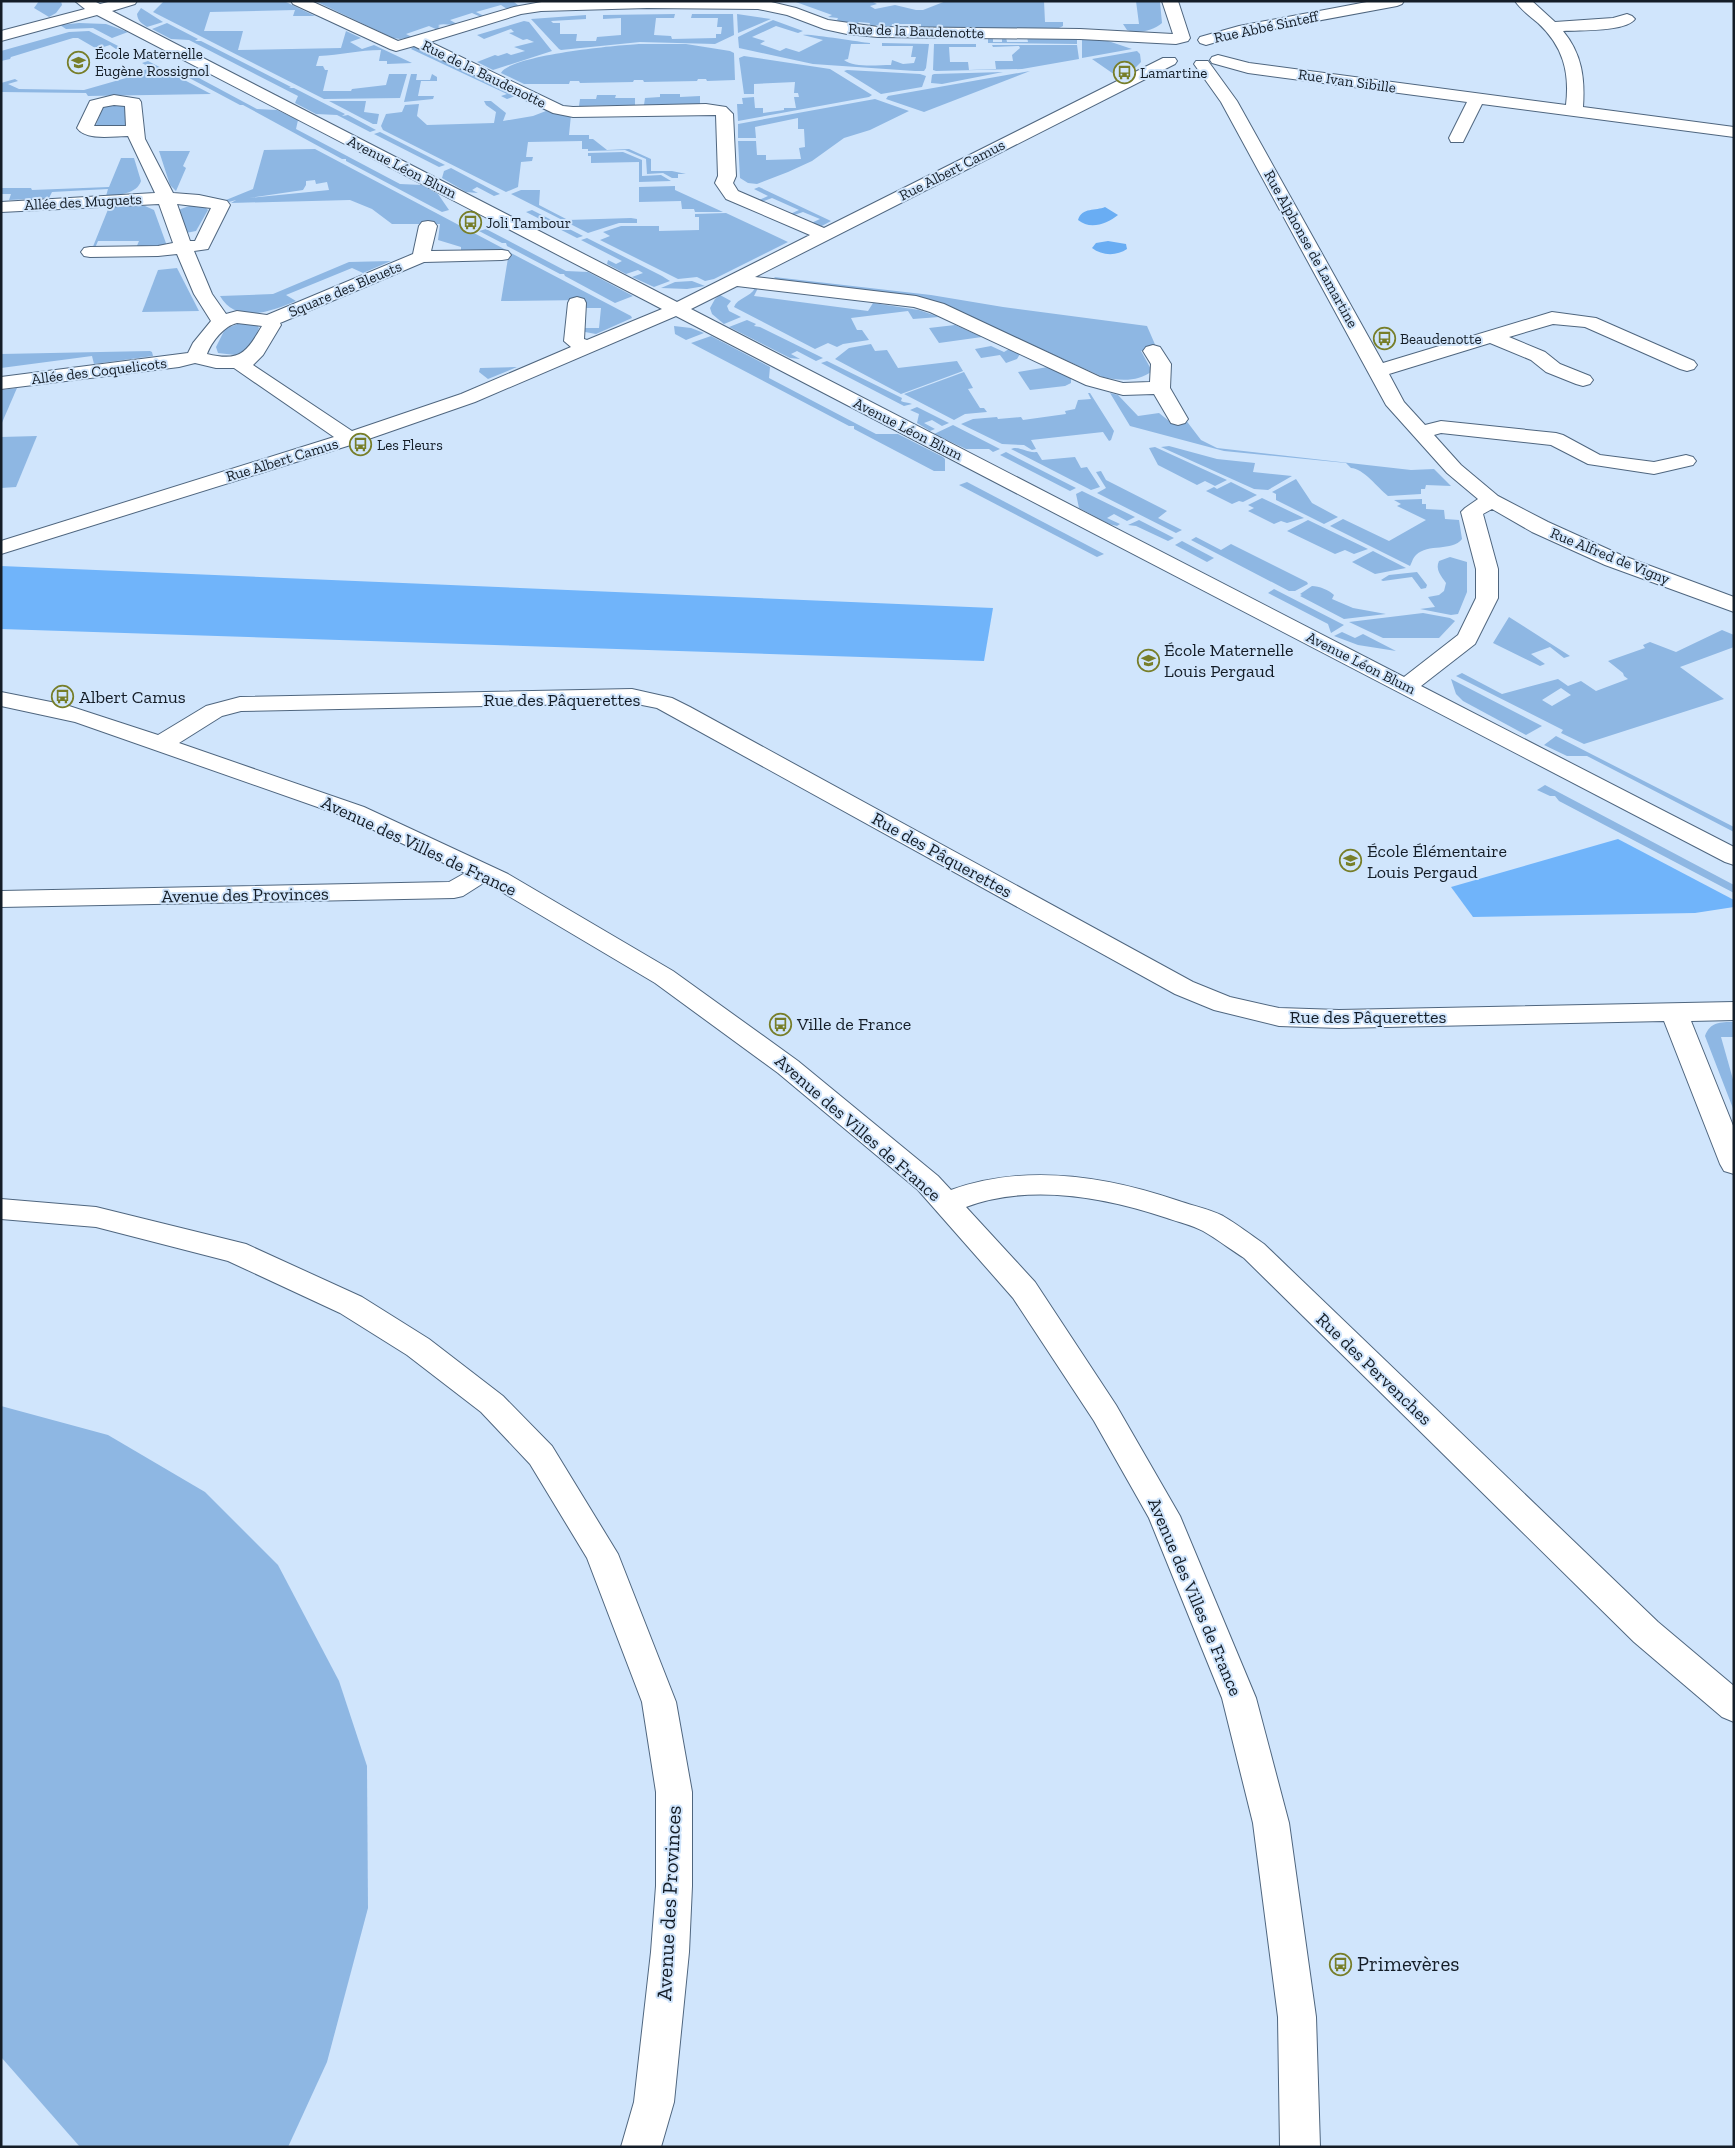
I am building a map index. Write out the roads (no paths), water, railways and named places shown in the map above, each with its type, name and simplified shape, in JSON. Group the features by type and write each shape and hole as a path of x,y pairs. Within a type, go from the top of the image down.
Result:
{"street":[{"name":"Avenue Léon Blum","path":"82,1 1734,857"},
{"path":"1,36 130,1"},
{"path":"298,1 396,46 416,41"},
{"path":"1170,1 1179,38"},
{"name":"Rue Abbé Sinteff","path":"1206,40 1350,5 1397,1"},
{"path":"1522,1 1551,27 1562,41 1573,63 1578,86 1574,111"},
{"name":"Rue de la Baudenotte","path":"416,41 534,7 647,3 758,4 791,11 824,24 847,30 1068,34 1206,40"},
{"path":"1551,27 1615,23 1627,19"},
{"name":"Rue Ivan Sibille","path":"1114,36 1185,64 1210,62 1734,132"},
{"name":"Rue Albert Camus","path":"1,548 350,439 468,398 678,309 826,234 1162,55 1161,43 1179,38"},
{"path":"1206,40 1214,42 1225,53 1210,62"},
{"name":"Rue de la Baudenotte","path":"416,41 559,110 573,112 720,110 725,114 727,176 724,184 732,195 826,234"},
{"name":"Rue Alphonse de Lamartine","path":"1210,62 1228,101 1396,405 1454,469 1490,500"},
{"path":"1457,138 1477,98"},
{"path":"134,131 166,198 182,248 213,312 221,321"},
{"name":"Allée des Muguets","path":"1,207 166,198 199,200 221,205 202,245 182,248"},
{"name":"Square des Bleuets","path":"421,257 428,226"},
{"path":"90,252 158,251 182,248"},
{"name":"Square des Bleuets","path":"269,321 421,257 502,255"},
{"path":"736,280 916,302 937,308 1093,381 1123,388 1160,388"},
{"path":"576,302 574,341 586,348"},
{"path":"196,357 200,348 221,321 237,317 269,321 272,325 251,356 243,361 243,367 350,439"},
{"path":"1378,372 1552,318 1589,322 1687,365"},
{"path":"1493,337 1538,356 1553,368 1583,380"},
{"path":"1153,351 1161,364 1160,388 1178,418"},
{"name":"Allée des Coquelicots","path":"1,383 179,361 196,357 206,360 243,361"},
{"path":"1419,432 1441,428 1556,439 1595,460 1654,468 1686,461"},
{"path":"1406,686 1467,639 1487,598 1487,569 1472,512 1490,500"},
{"name":"Rue Alfred de Vigny","path":"1490,500 1540,527 1613,560 1734,605"},
{"name":"Rue des Pâquerettes","path":"162,743 214,711 240,704 632,696 664,703 682,712 1184,988 1222,1004 1279,1017 1339,1019 1734,1011"},
{"name":"Avenue des Villes de France","path":"1,699 58,710 162,743 355,812 484,872 664,977 716,1013 821,1093 928,1183 946,1203 1024,1290 1105,1413 1164,1516 1239,1698 1271,1823 1297,2017 1300,2147"},
{"name":"Avenue des Provinces","path":"1,899 454,890 484,872"},
{"path":"1674,1012 1734,1164"},
{"name":"Rue des Pervenches","path":"946,1203 981,1190 1025,1184 1078,1187 1136,1197 1212,1223 1254,1251 1646,1632 1734,1707"},
{"name":"Avenue des Provinces","path":"1,1209 96,1218 236,1252 254,1260 351,1305 418,1346 492,1404 541,1455 602,1554 660,1702 674,1792 674,1886 670,1952 654,2102 641,2147"}],"place":[{"name":"École Maternelle Eugène Rossignol","path":"79,63"},
{"name":"Lamartine","path":"1124,73"},
{"name":"Joli Tambour","path":"470,223"},
{"name":"Beaudenotte","path":"1384,339"},
{"name":"Les Fleurs","path":"361,445"},
{"name":"École Maternelle Louis Pergaud","path":"1148,660"},
{"name":"Albert Camus","path":"63,697"},
{"name":"École Élémentaire Louis Pergaud","path":"1351,861"},
{"name":"Ville de France","path":"781,1024"},
{"name":"Primevères","path":"1341,1964"}]}
